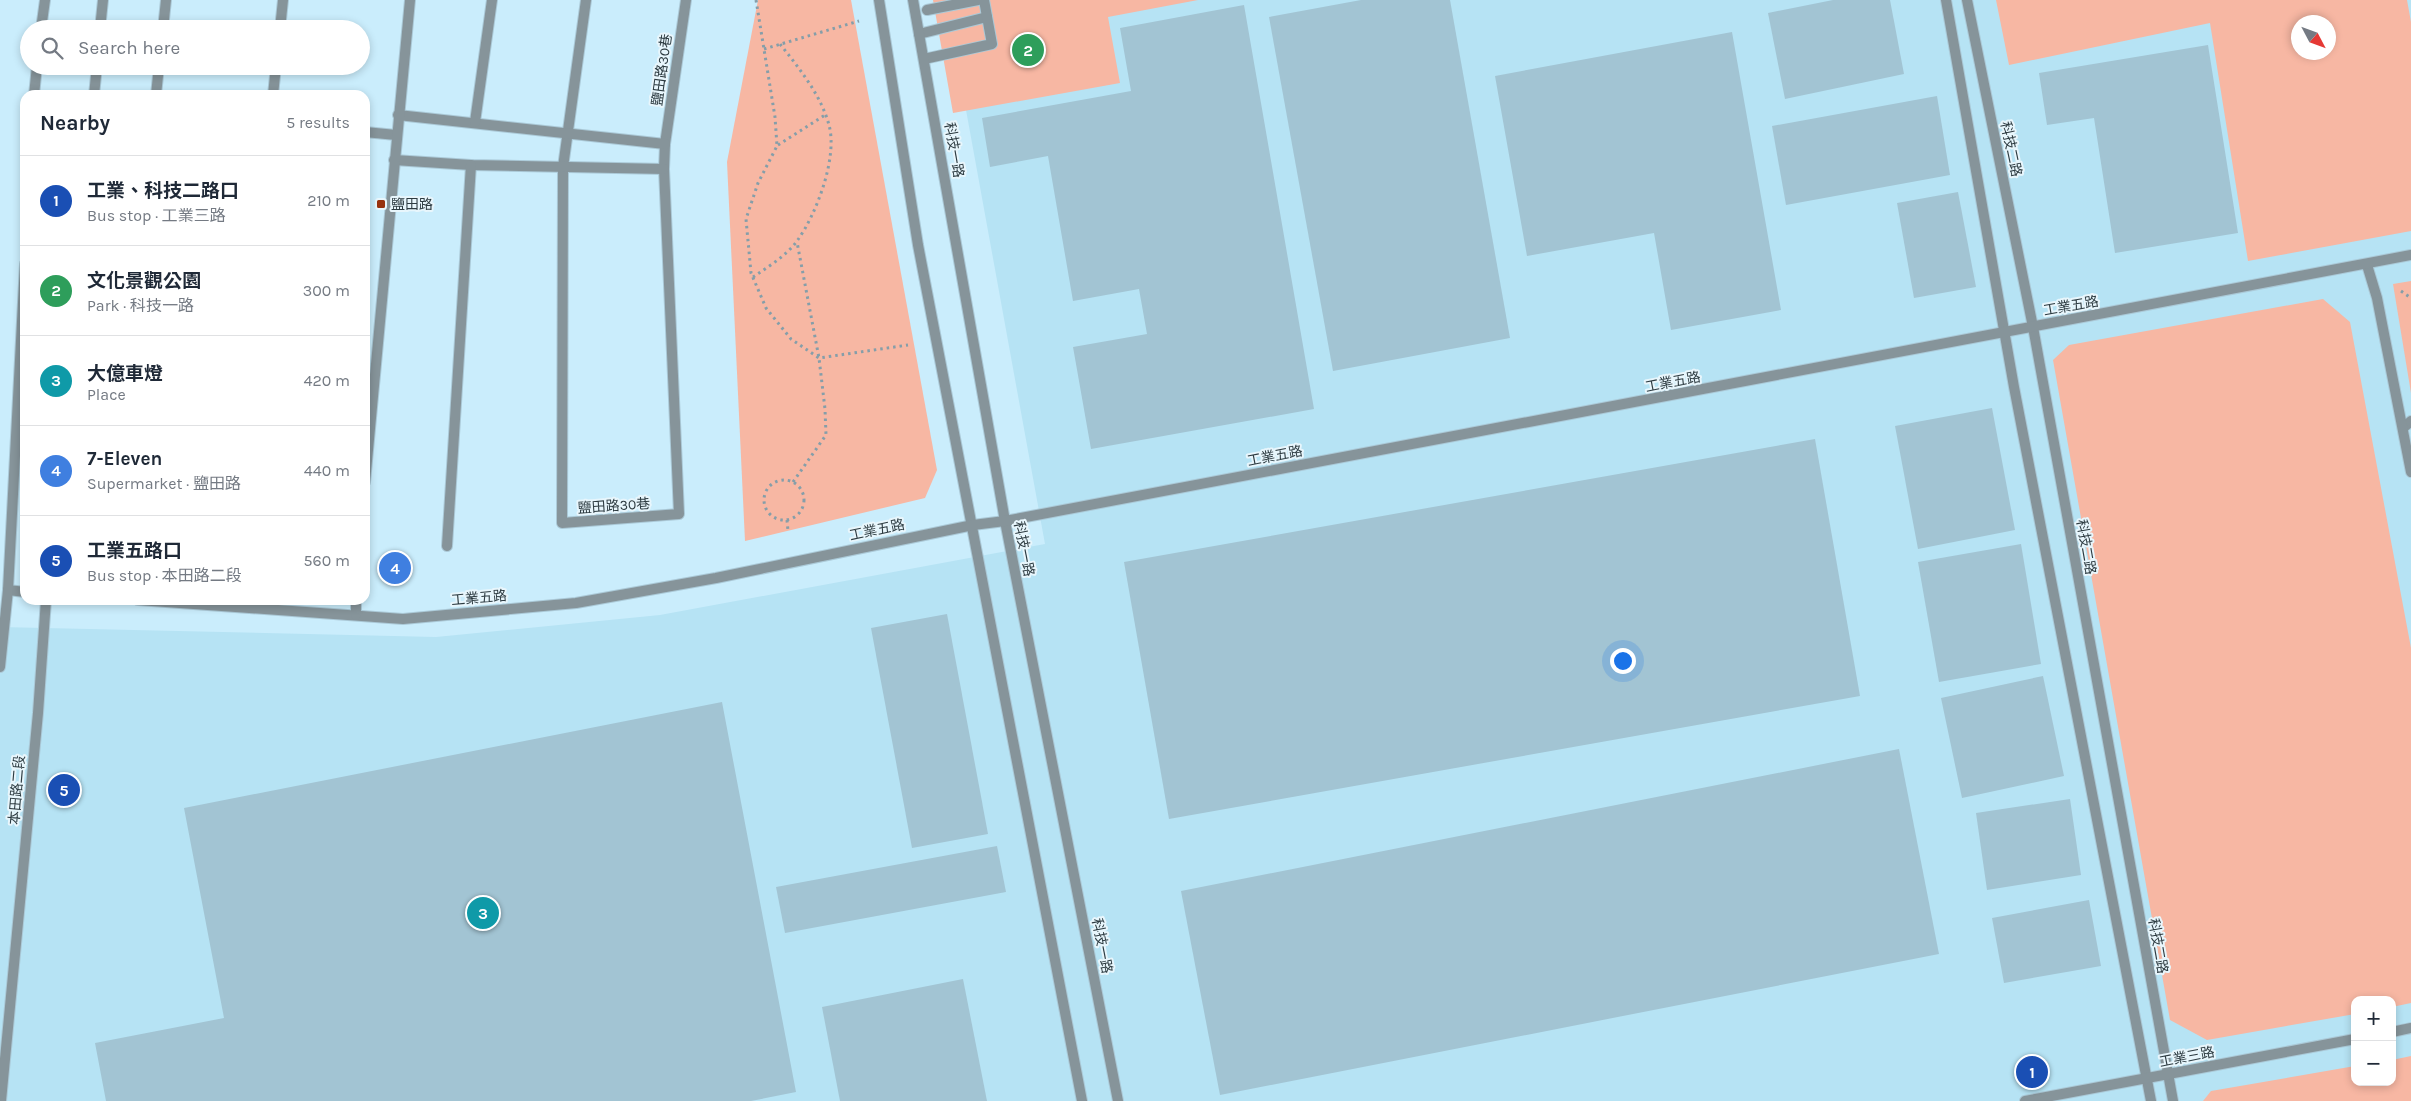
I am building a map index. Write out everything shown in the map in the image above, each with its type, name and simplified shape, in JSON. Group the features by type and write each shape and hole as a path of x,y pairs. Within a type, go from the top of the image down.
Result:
{"street":[{"path":"42,20 45,0"},
{"path":"101,20 103,0"},
{"path":"164,20 166,0"},
{"path":"281,20 283,0"},
{"path":"370,426 410,0"},
{"path":"475,122 492,0"},
{"name":"鹽田路30巷","path":"586,0 566,133 563,167 562,524 679,514 664,169 665,144 686,0"},
{"path":"879,0 918,245 973,524 1082,1101"},
{"name":"科技一路","path":"913,0 1005,521 1118,1101"},
{"path":"927,10 978,0"},
{"path":"924,59 992,44 984,0"},
{"path":"1946,0 2004,332 2151,1101"},
{"name":"科技二路","path":"1967,0 2033,327 2173,1101"},
{"path":"919,34 987,17"},
{"path":"34,90 35,75"},
{"path":"95,90 96,75"},
{"path":"157,90 158,75"},
{"path":"274,90 275,75"},
{"path":"398,115 665,144"},
{"path":"370,132 396,135"},
{"path":"394,160 471,165 664,169"},
{"path":"447,546 471,165"},
{"name":"工業五路","path":"211,605 403,619 576,603 725,576 973,524 1005,521 2367,265 2411,255"},
{"path":"2367,265 2377,298 2407,425 2411,472"},
{"path":"0,666 8,590 20,360"},
{"path":"8,590 20,591"},
{"name":"本田路二段","path":"1,1101 38,713 46,605"},
{"path":"356,605 356,615"},
{"path":"2396,1031 2411,1028"},
{"name":"工業三路","path":"2025,1101 2351,1040"}],"path":[{"path":"756,0 775,117 777,146"},
{"path":"764,48 859,21"},
{"path":"753,277 778,260 797,242 819,201 830,154 830,127 825,115 801,71 780,44"},
{"path":"825,115 803,127 777,146 758,183 746,219 753,277 766,308 791,339 819,358 908,345"},
{"path":"793,482 826,435 826,409 819,358 797,242"},
{"path":"2401,291 2411,298"},
{"path":"780,480 793,482 802,490 804,503 798,514 787,520 780,520 768,513 764,500 768,488 780,480"},
{"path":"787,520 788,530"}],"shaded area":[{"path":"758,0 851,0 937,470 925,498 745,541 727,162"},
{"path":"933,0 1198,0 1108,17 1120,83 953,113"},
{"path":"946,0 2411,0 2411,1101 0,1101 0,627 436,637 660,615 1045,544"},
{"path":"1996,0 2407,0 2411,22 2411,231 2248,261 2210,23 2009,65"},
{"path":"2411,281 2411,393 2393,284"},
{"path":"2323,299 2350,322 2411,648 2411,1003 2396,1006 2396,996 2351,996 2351,1015 2207,1040 2170,1020 2053,360 2069,345"},
{"path":"2411,1056 2411,1101 2203,1101 2211,1091 2351,1067 2351,1086 2396,1086 2396,1059"}],"building":[{"path":"1361,0 1450,0 1510,338 1333,371 1269,17"},
{"path":"1833,0 1890,0 1904,74 1785,99 1768,13"},
{"path":"1244,5 1314,409 1091,449 1073,347 1147,334 1139,289 1073,301 1048,156 990,167 982,118 1131,91 1120,28"},
{"path":"1732,32 1781,310 1671,330 1654,233 1527,256 1495,76"},
{"path":"2208,45 2238,233 2115,253 2094,118 2047,125 2039,73"},
{"path":"1937,96 1950,175 1786,205 1772,126"},
{"path":"1958,192 1976,287 1914,298 1897,203"},
{"path":"1992,408 2015,530 1918,549 1895,426"},
{"path":"1815,439 1860,696 1169,819 1124,562"},
{"path":"2021,544 2041,664 1939,682 1918,562"},
{"path":"947,614 988,834 912,848 871,628"},
{"path":"2043,676 2064,776 1962,798 1941,698"},
{"path":"722,702 796,1092 751,1101 106,1101 95,1043 224,1018 184,808"},
{"path":"1899,749 1939,954 1220,1095 1181,891"},
{"path":"2070,799 2081,875 1987,890 1976,813"},
{"path":"997,846 1006,892 785,933 776,887"},
{"path":"2089,900 2101,966 2004,983 1992,918"},
{"path":"963,979 987,1101 840,1101 822,1007"}],"place":[{"name":"文化景觀公園","path":"1028,50"},
{"name":"鹽田路","path":"381,204"},
{"name":"7-Eleven","path":"395,568"},
{"name":"工業五路口","path":"64,790"},
{"name":"大億車燈","path":"483,913"},
{"name":"工業、科技二路口","path":"2032,1072"}]}
